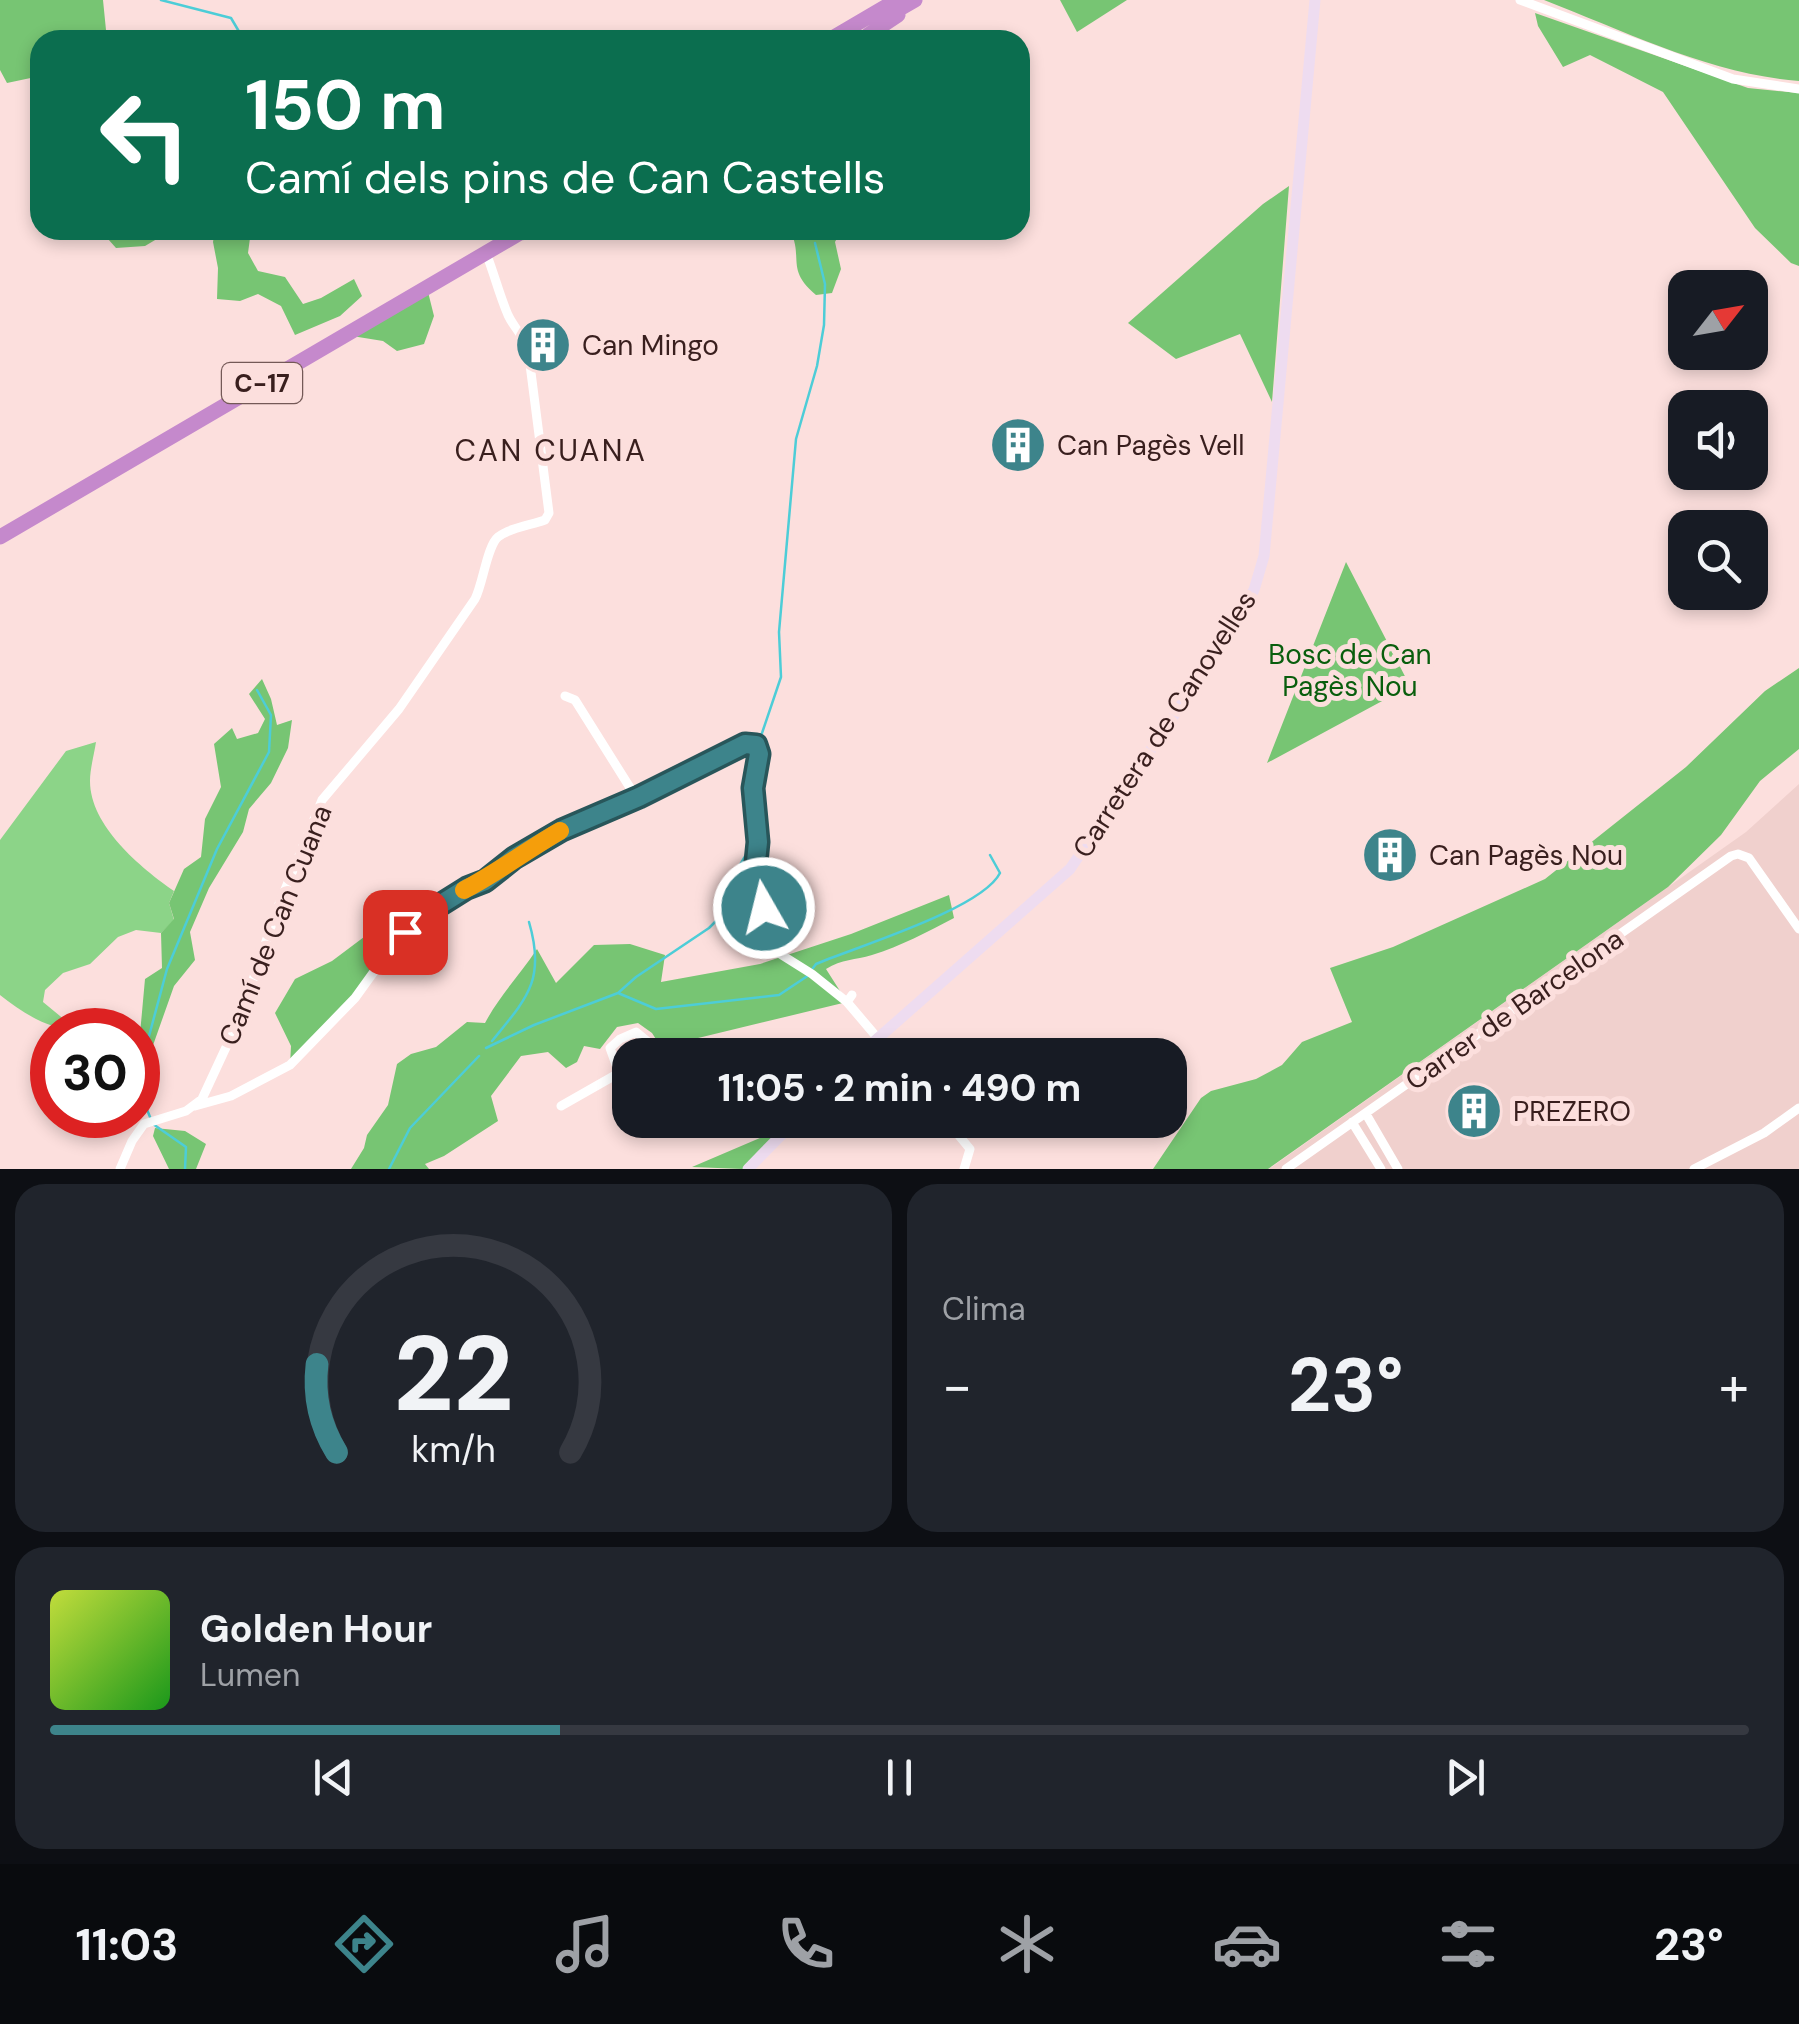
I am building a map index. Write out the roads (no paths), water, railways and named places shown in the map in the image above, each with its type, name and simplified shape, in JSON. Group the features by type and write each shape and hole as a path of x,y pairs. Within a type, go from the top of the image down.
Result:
{"highway":[{"path":"849,30 905,2"},
{"path":"862,30 905,2"},
{"path":"876,30 905,2"},
{"name":"C-17","path":"0,526 500,240"},
{"name":"C-17","path":"0,537 503,240"}],"street":[{"name":"Carretera de Canovelles","path":"877,1038 1070,868 1199,679 1254,590 1264,556 1315,0"},
{"path":"1520,0 1733,79 1799,88"},
{"name":"Camí de Can Cuana","path":"192,1106 202,1100 240,1015 277,909 322,800 399,709 475,600 484,581 492,544 500,534 545,520 549,513 528,349 500,296 486,252"},
{"path":"566,696 575,700 639,797"},
{"path":"120,1169 144,1124 231,1096 290,1066 355,998 390,948 419,918 485,881 514,858 562,830 743,745 756,745 759,754 753,788 758,842 755,872 777,952 850,998 877,1038"},
{"name":"Carrer de Barcelona","path":"1286,1169 1727,858 1742,854 1757,868 1799,929"},
{"path":"561,1106 612,1077"},
{"path":"1694,1169 1764,1133 1799,1108"},
{"path":"1366,1114 1398,1169"},
{"path":"1352,1122 1382,1169"},
{"path":"748,1169 777,1138"},
{"path":"961,1138 970,1149 964,1169"}],"waterway":[{"path":"161,0 231,18 238,30"},
{"path":"759,742 781,677 779,632 796,439 824,325 825,284 815,243"},
{"path":"157,1008 167,969 217,849 269,752 271,715 257,690"},
{"path":"749,786 754,755"},
{"path":"618,993 720,917 737,870 753,843 749,794"},
{"path":"813,968 969,900 989,887 1000,873 990,855"},
{"path":"492,1041 530,987 535,959 529,922"},
{"path":"486,1048 618,993 656,1009 779,995 809,975"},
{"path":"389,1169 410,1128 479,1056"},
{"path":"160,1129 186,1147 185,1169"}],"place":[{"name":"Can Mingo","path":"543,345"},
{"name":"Can Pagès Vell","path":"1018,445"},
{"name":"Can Pagès Nou","path":"1390,855"},
{"name":"PREZERO","path":"1474,1111"}],"district":[{"name":"CAN CUANA","path":"551,451"}],"park label":[{"name":"Bosc de Can Pagès Nou","path":"1350,670"}]}
